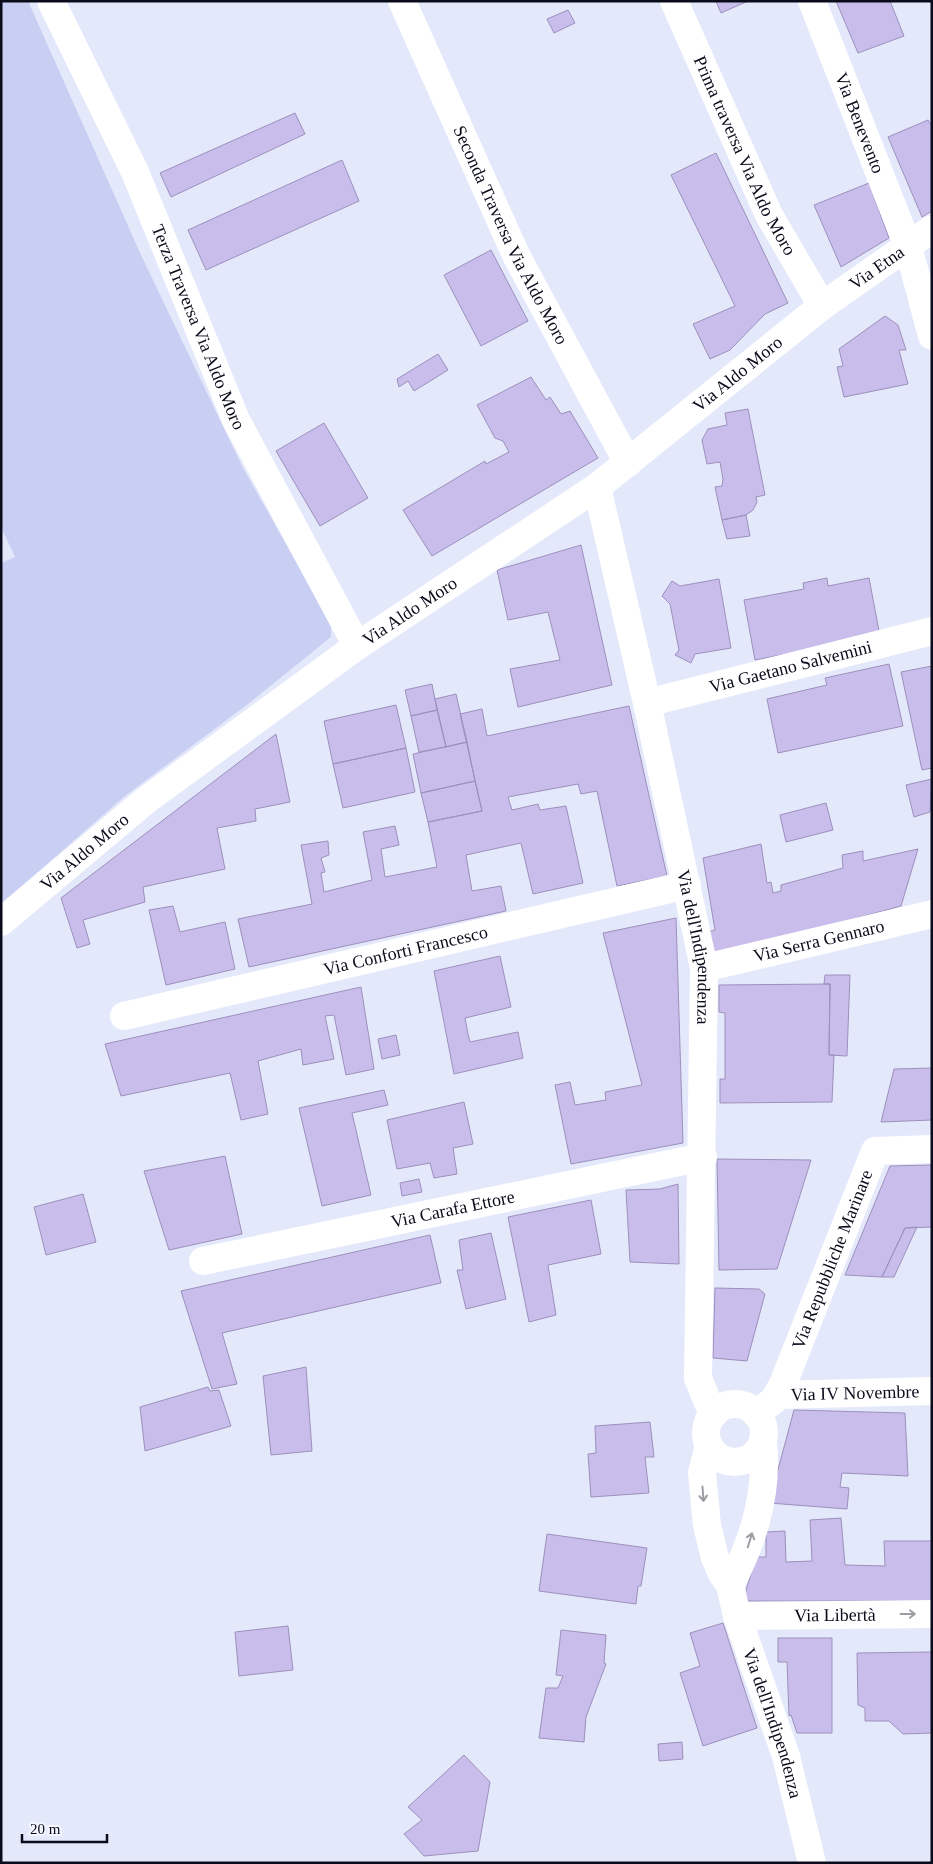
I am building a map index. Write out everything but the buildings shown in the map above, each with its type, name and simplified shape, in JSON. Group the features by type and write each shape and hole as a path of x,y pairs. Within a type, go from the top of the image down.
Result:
{"street":[{"name":"Terza Traversa Via Aldo Moro","path":"51,1 135,172 236,420 357,646"},
{"name":"Seconda Traversa Via Aldo Moro","path":"402,1 516,255 628,463"},
{"name":"Prima traversa Via Aldo Moro","path":"674,1 769,215 822,306"},
{"name":"Via Benevento","path":"812,1 908,246 932,336"},
{"name":"Via Etna","path":"822,306 932,230"},
{"name":"Via Aldo Moro","path":"1,922 145,800 357,646 597,487 822,306"},
{"name":"Via dell'Indipendenza","path":"597,487 647,703 704,968 703,1157 698,1378 713,1414 706,1427 706,1437 709,1446 702,1473 704,1506 715,1558 722,1574 730,1584 737,1616 786,1756 812,1863"},
{"name":"Via Gaetano Salvemini","path":"647,703 932,632"},
{"name":"Via Conforti Francesco","path":"124,1016 687,885"},
{"name":"Via Serra Gennaro","path":"704,968 932,914"},
{"name":"Via Repubbliche Marinare","path":"756,1414 777,1395 783,1384 875,1151 932,1149"},
{"name":"Via Carafa Ettore","path":"203,1261 703,1157"},
{"name":"Via IV Novembre","path":"777,1395 932,1391"},
{"path":"713,1414 726,1406 744,1405 756,1414 763,1425 762,1443 765,1466 753,1529 745,1556 730,1584"},
{"path":"709,1446 715,1454 733,1462 751,1457 762,1443"},
{"name":"Via Libertà","path":"737,1616 932,1614"}],"shaded area":[{"path":"1,1 28,1 141,255 243,468 331,624 331,637 248,704 125,796 1,904 1,563 15,557 1,527"}]}
